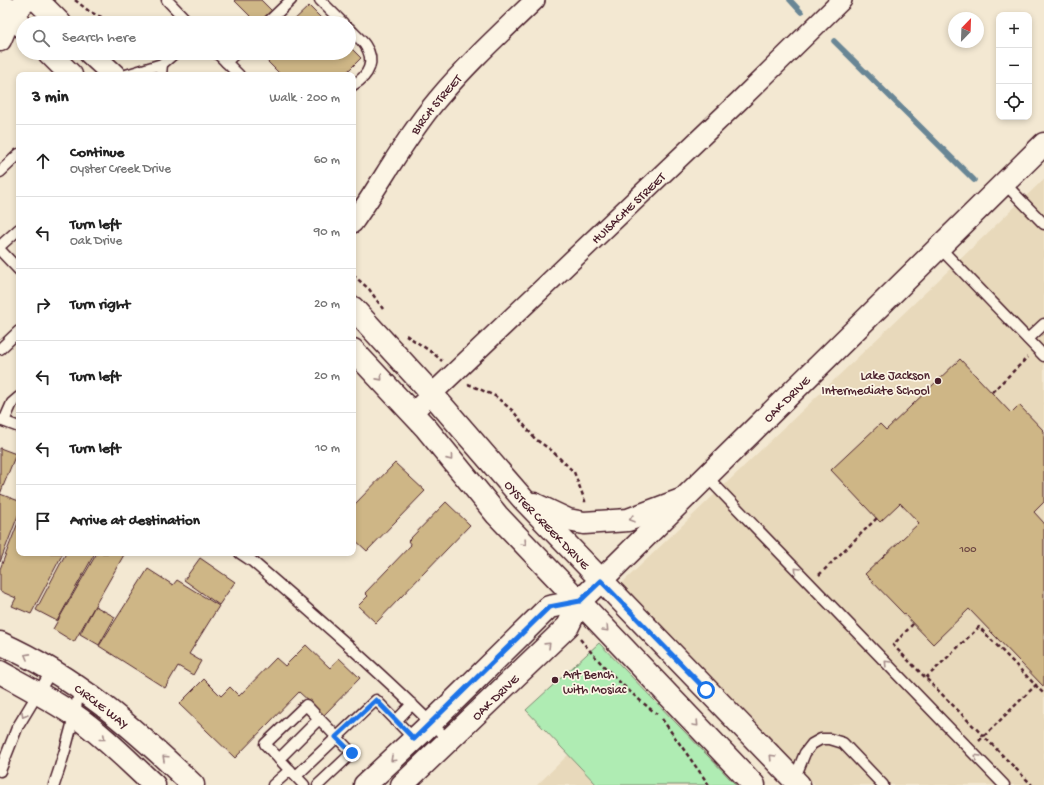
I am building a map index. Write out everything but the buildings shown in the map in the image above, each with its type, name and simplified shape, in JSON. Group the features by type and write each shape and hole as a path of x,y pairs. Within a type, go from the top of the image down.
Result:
{"main road":[{"path":"0,40 8,15 27,0"},
{"path":"37,0 53,16"},
{"path":"56,60 68,72"},
{"path":"98,60 111,72"},
{"name":"OAK DRIVE","path":"402,785 568,626 580,601 1044,144"},
{"name":"OYSTER CREEK DRIVE","path":"356,311 432,394 523,499 797,783"},
{"path":"356,353 426,428 497,515 754,785"},
{"path":"523,499 568,520 584,523 628,520 681,500"},
{"name":"OAK DRIVE","path":"365,785 431,723 549,607 580,601"},
{"name":"CIRCLE WAY","path":"0,643 52,670 80,687 127,724 193,785"},
{"name":"CIRCLE WAY","path":"0,672 75,716 110,744 154,785"}],"street":[{"name":"BIRCH STREET","path":"356,218 398,153 437,100 484,50 535,0"},
{"name":"HUISACHE STREET","path":"412,413 842,0"}],"lane":[{"path":"167,0 182,16"},
{"path":"274,16 291,0"},
{"path":"320,0 337,16"},
{"path":"356,35 365,44 371,56 370,66 366,75 356,83"},
{"path":"136,72 162,64 167,60"},
{"path":"226,62 236,72"},
{"path":"161,72 162,64"},
{"path":"0,172 16,157"},
{"path":"1005,184 1044,224"},
{"path":"0,246 16,232"},
{"path":"939,247 1041,352"},
{"path":"0,250 16,267"},
{"path":"1028,339 1044,324"},
{"path":"0,349 16,335"},
{"path":"16,400 12,403 2,420 16,426"},
{"path":"706,476 1004,785"},
{"path":"244,556 334,631 448,740"},
{"path":"0,771 17,728 52,670"},
{"path":"54,785 75,716 80,687"},
{"path":"273,785 293,773 336,737 376,700 414,739"},
{"path":"396,721 412,704"},
{"path":"304,785 265,744 306,705 352,753 318,785"},
{"path":"279,759 319,719"},
{"path":"797,783 805,753 812,744 821,739 830,739 843,743 883,785"}],"path":[{"path":"75,0 90,12 99,16"},
{"path":"992,392 1041,352"},
{"path":"810,584 877,518"},
{"path":"914,624 893,644 1032,785"},
{"path":"926,678 980,626 1044,694"},
{"path":"970,750 1039,682"}],"shaded area":[{"name":"Lake Jackson Intermediate School","path":"1044,179 1044,785 815,785 621,584"},
{"path":"568,755 597,785 537,785"}],"green space":[{"path":"599,643 736,785 597,785 526,710"}],"waterway":[{"path":"790,0 801,12"},
{"path":"834,41 974,180"}],"place":[{"name":"Lake Jackson Intermediate School","path":"938,381"},
{"name":"Art Bench with Mosiac","path":"555,680"}],"route":[{"path":"352,753 336,737 376,700 414,739 549,607 580,601 601,581 706,690"}]}
